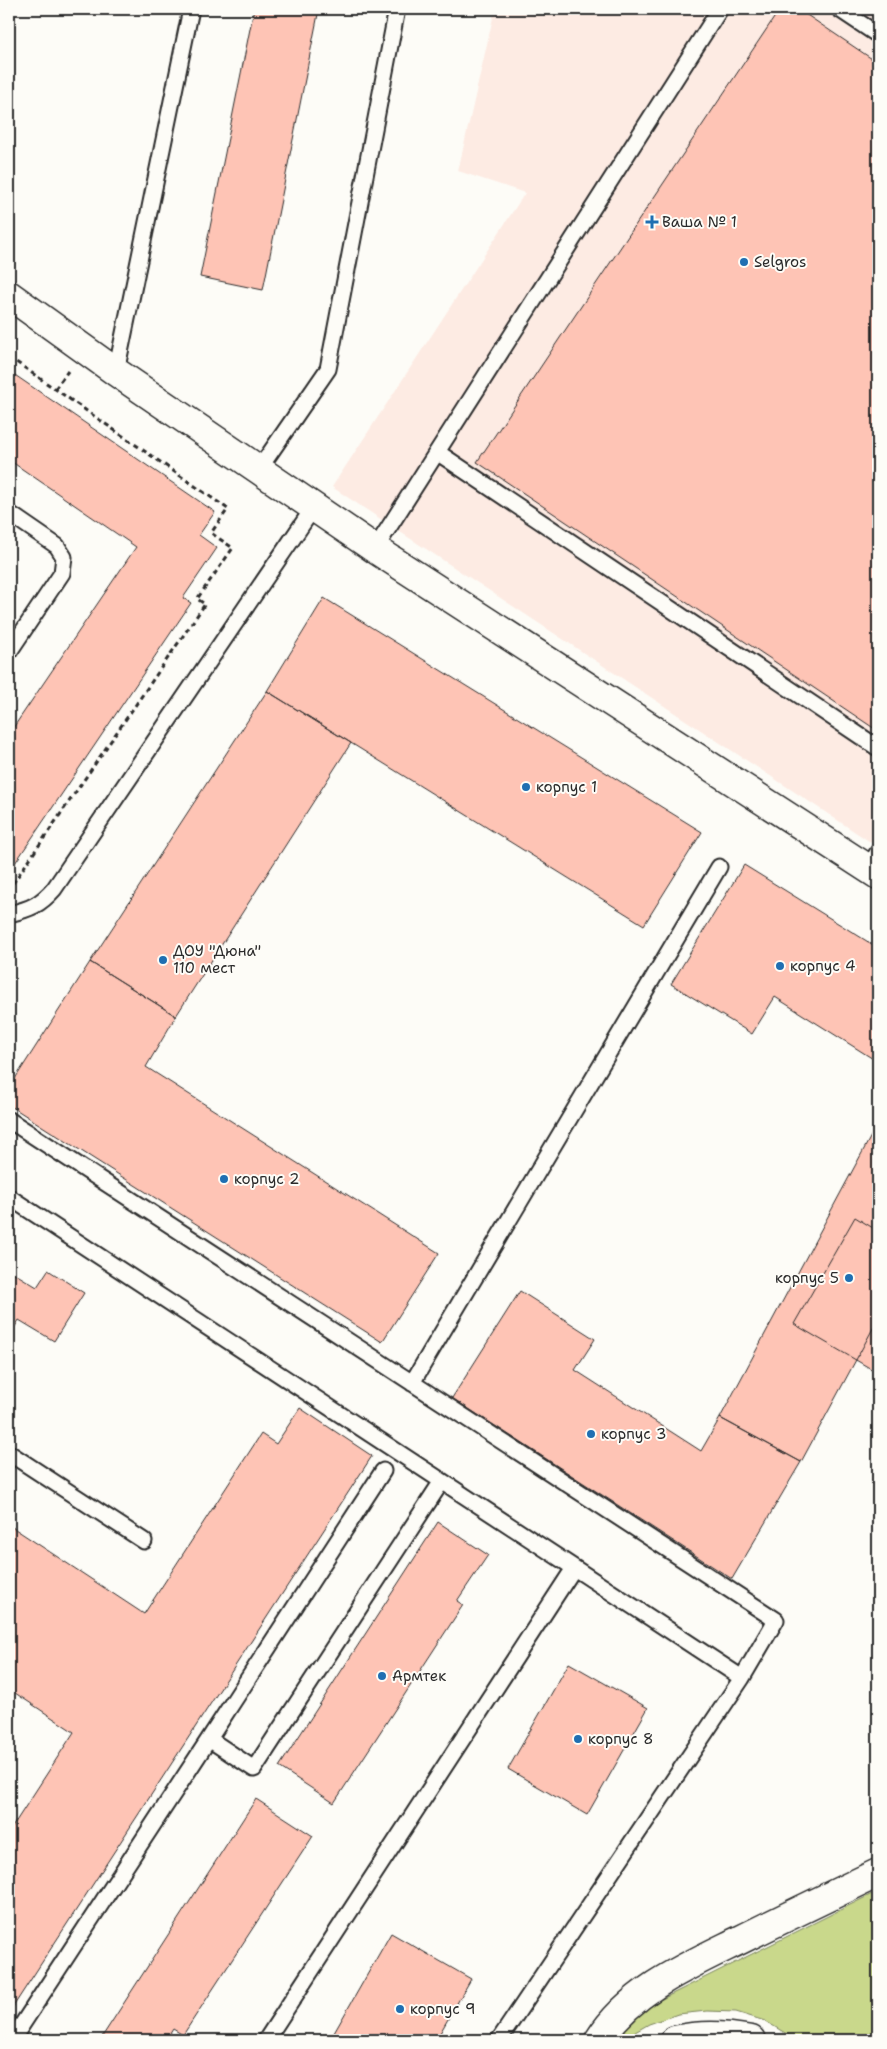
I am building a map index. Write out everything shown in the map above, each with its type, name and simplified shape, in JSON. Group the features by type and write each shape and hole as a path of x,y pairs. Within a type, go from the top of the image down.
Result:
{"street":[{"path":"9,295 116,372 375,549 875,865"},
{"path":"598,2040 609,2023 656,1983 751,1934 878,1873"},
{"path":"675,2040 694,2036 728,2036 751,2040"}],"lane":[{"path":"116,372 191,9"},
{"path":"258,468 328,369 396,9"},
{"path":"375,549 720,9"},
{"path":"839,9 878,35"},
{"path":"437,452 878,748"},
{"path":"9,914 26,910 42,902 54,889 314,507"},
{"path":"9,513 57,546 64,557 62,573 9,652"},
{"path":"412,1383 719,867"},
{"path":"9,1120 776,1620 742,1678 499,2040"},
{"path":"9,1197 742,1678"},
{"path":"9,1453 144,1541"},
{"path":"12,2040 383,1471"},
{"path":"209,1739 254,1769 442,1481"},
{"path":"266,2040 574,1568"}],"path":[{"path":"9,357 228,509 211,533 233,548 197,598 205,604 9,889"}],"shaded area":[{"path":"495,9 878,9 878,847 332,487 525,193 458,171"}],"green space":[{"path":"878,1891 878,2040 797,2040 765,2021 736,2012 707,2011 678,2014 649,2024 623,2039 618,2037 616,2031 658,2001"}],"building":[{"path":"254,9 319,9 263,290 200,277"},
{"name":"Selgros","path":"780,9 798,9 878,63 878,731 477,462"},
{"path":"9,371 215,512 199,535 217,548 183,598 191,603 11,869 9,868 9,734 136,547 9,460"},
{"name":"корпус 1","path":"324,598 702,832 644,925 267,691"},
{"path":"267,691 351,743 176,1016 90,962"},
{"name":"корпус 4","path":"744,865 878,948 878,1062 775,997 752,1034 671,984"},
{"name":"корпус 2","path":"90,962 176,1016 146,1067 439,1253 382,1342 9,1105 9,1088"},
{"path":"878,1123 878,1319 801,1462 720,1418"},
{"name":"корпус 5","path":"855,1217 878,1231 878,1361 873,1370 794,1324"},
{"path":"9,1270 37,1287 48,1270 84,1293 54,1341 19,1320 9,1334"},
{"name":"корпус 3","path":"520,1291 595,1339 575,1370 701,1451 720,1418 801,1462 732,1579 452,1398"},
{"path":"300,1408 372,1456 9,2013 9,1832 74,1732 9,1689 9,1525 144,1614 261,1434 276,1444"},
{"path":"438,1522 488,1555 457,1601 463,1605 334,1803 279,1767"},
{"name":"корпус 8","path":"569,1663 648,1708 587,1815 508,1769"},
{"path":"256,1799 313,1836 183,2035 173,2029 166,2040 100,2040"},
{"name":"корпус 9","path":"391,1933 471,1979 436,2040 330,2040"}],"place":[{"name":"Ваша № 1","path":"652,222"},
{"name":"Selgros","path":"744,262"},
{"name":"корпус 1","path":"526,787"},
{"name":"ДОУ \"Дюна\" 110 мест","path":"163,960"},
{"name":"корпус 4","path":"780,966"},
{"name":"корпус 2","path":"224,1179"},
{"name":"корпус 5","path":"849,1278"},
{"name":"корпус 3","path":"591,1434"},
{"name":"Армтек","path":"382,1676"},
{"name":"корпус 8","path":"578,1739"},
{"name":"корпус 9","path":"400,2009"}]}
